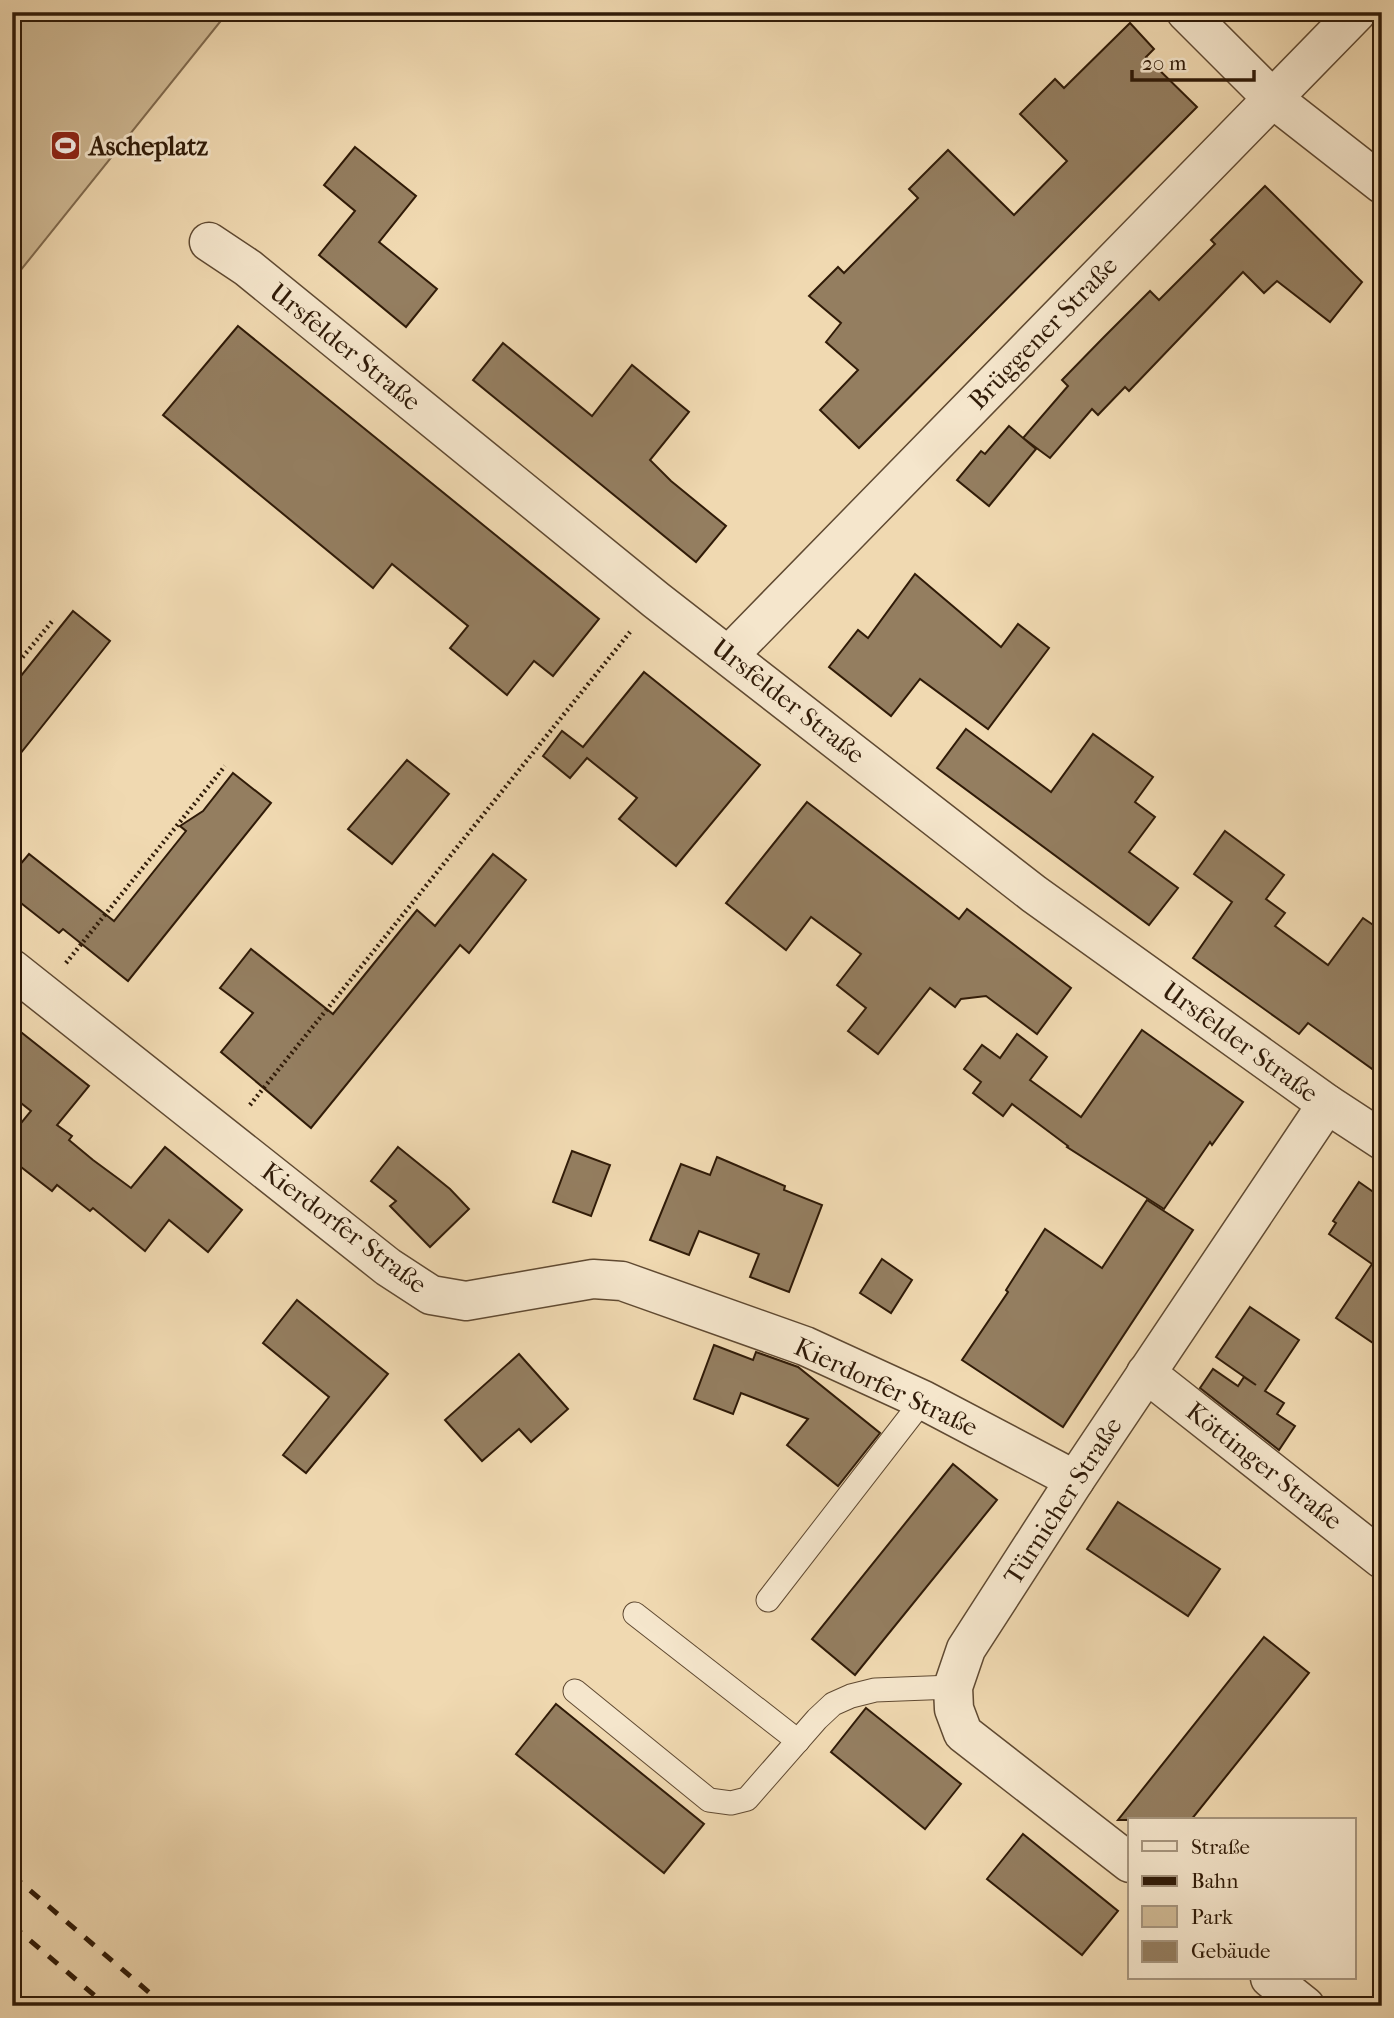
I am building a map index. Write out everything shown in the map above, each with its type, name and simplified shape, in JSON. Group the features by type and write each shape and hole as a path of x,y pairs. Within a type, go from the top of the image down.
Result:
{"street":[{"path":"1185,12 1272,98 1382,184"},
{"name":"Brüggener Straße","path":"729,655 1357,12"},
{"name":"Ursfelder Straße","path":"209,242 248,268 656,600 1034,894 1326,1104 1382,1140"},
{"name":"Kierdorfer Straße","path":"12,970 388,1266 431,1295 466,1301 593,1279 622,1281 805,1346 923,1400 1075,1480"},
{"name":"Türnicher Straße","path":"1128,1861 963,1733 954,1709 953,1687 966,1649 1075,1480 1326,1104"},
{"name":"Köttinger Straße","path":"1146,1373 1382,1559"},
{"path":"1272,1980 1305,2006"}],"lane":[{"path":"768,1600 923,1400"},
{"path":"635,1614 797,1741"},
{"path":"575,1691 709,1800 731,1803 747,1799 833,1704 875,1690 953,1687"}],"path":[{"path":"225,1136 656,600"},
{"path":"12,670 54,619"},
{"path":"41,993 225,766"}],"green space":[{"name":"Ascheplatz","path":"12,12 228,12 12,281"}],"building":[{"path":"1130,23 1154,49 1146,57 1197,107 859,448 820,410 858,370 826,342 841,323 809,296 838,267 844,273 918,198 909,189 948,150 1014,215 1067,161 1020,114 1055,79 1064,88"},
{"path":"355,147 416,196 379,242 437,289 406,327 319,255 355,211 324,185"},
{"path":"1265,186 1362,282 1330,322 1277,281 1264,293 1243,272 1129,391 1125,387 1098,415 1092,409 1050,458 1023,438 1068,386 1062,380 1150,291 1159,300 1215,244 1211,240"},
{"path":"238,326 599,619 553,676 534,661 507,695 450,648 468,626 392,564 373,588 163,415"},
{"path":"503,343 592,416 632,365 689,412 650,460 726,526 696,562 473,380"},
{"path":"1009,426 1036,449 989,506 957,480 981,451 985,454"},
{"path":"915,574 1001,647 1018,624 1049,648 988,729 920,679 891,716 829,667 858,630 868,638"},
{"path":"73,611 110,641 12,764 12,687"},
{"path":"644,672 760,765 676,866 619,819 637,798 587,758 570,778 543,756 562,731 583,747"},
{"path":"966,729 1051,792 1093,734 1153,777 1135,802 1155,817 1129,852 1178,888 1149,925 937,768"},
{"path":"407,760 449,794 392,864 348,829"},
{"path":"233,773 271,803 128,981 63,929 59,933 12,896 12,874 29,854 114,921 186,831 180,826 203,811"},
{"path":"807,802 959,919 967,909 1071,988 1037,1034 986,996 961,999 955,1007 930,988 878,1054 848,1031 866,1008 837,985 861,954 811,917 786,950 726,903"},
{"path":"1225,831 1284,875 1266,899 1285,913 1275,926 1328,965 1363,918 1382,931 1382,1076 1308,1023 1299,1034 1193,958 1232,902 1194,874"},
{"path":"493,854 526,880 469,953 460,945 311,1128 221,1052 253,1013 220,988 251,949 333,1014 417,910 435,926"},
{"path":"12,1025 89,1086 57,1125 72,1136 69,1140 93,1160 131,1188 165,1147 242,1210 208,1252 169,1220 145,1251 93,1208 90,1211 57,1185 52,1191 12,1160 12,1134 31,1111 12,1096"},
{"path":"1142,1030 1243,1102 1212,1145 1210,1142 1164,1209 1067,1147 1012,1104 1003,1116 973,1093 981,1082 964,1069 982,1045 1000,1058 1017,1034 1047,1057 1030,1080 1081,1117"},
{"path":"398,1147 450,1189 469,1209 430,1247 390,1206 396,1201 371,1181"},
{"path":"572,1151 610,1165 591,1216 553,1202"},
{"path":"717,1157 785,1186 784,1190 822,1205 789,1292 750,1277 759,1254 699,1231 689,1255 650,1240 681,1164 710,1175"},
{"path":"1359,1182 1382,1198 1382,1349 1336,1318 1372,1264 1329,1234 1336,1223 1333,1221"},
{"path":"1147,1200 1193,1230 1063,1427 962,1360 1008,1292 1006,1290 1045,1229 1102,1268"},
{"path":"882,1259 912,1280 891,1313 860,1293"},
{"path":"297,1300 388,1374 306,1473 283,1455 329,1397 263,1343"},
{"path":"1250,1307 1299,1340 1265,1391 1284,1403 1277,1414 1295,1426 1279,1450 1200,1388 1213,1369 1238,1386 1244,1377 1256,1385 1216,1357"},
{"path":"714,1345 753,1360 756,1352 798,1367 880,1433 838,1486 787,1445 808,1419 741,1393 733,1414 694,1399"},
{"path":"519,1354 568,1409 531,1442 519,1429 482,1461 445,1420"},
{"path":"953,1464 997,1500 855,1675 812,1639"},
{"path":"1118,1502 1220,1569 1188,1616 1087,1549"},
{"path":"1264,1637 1309,1673 1193,1818 1118,1820"},
{"path":"556,1704 704,1824 664,1873 516,1754"},
{"path":"866,1708 961,1784 925,1829 831,1752"},
{"path":"1023,1834 1118,1911 1082,1955 987,1879"}],"railway":[{"path":"12,1875 165,2006"},
{"path":"12,1925 107,2006"}],"place":[{"name":"Ascheplatz","path":"66,146"}]}
